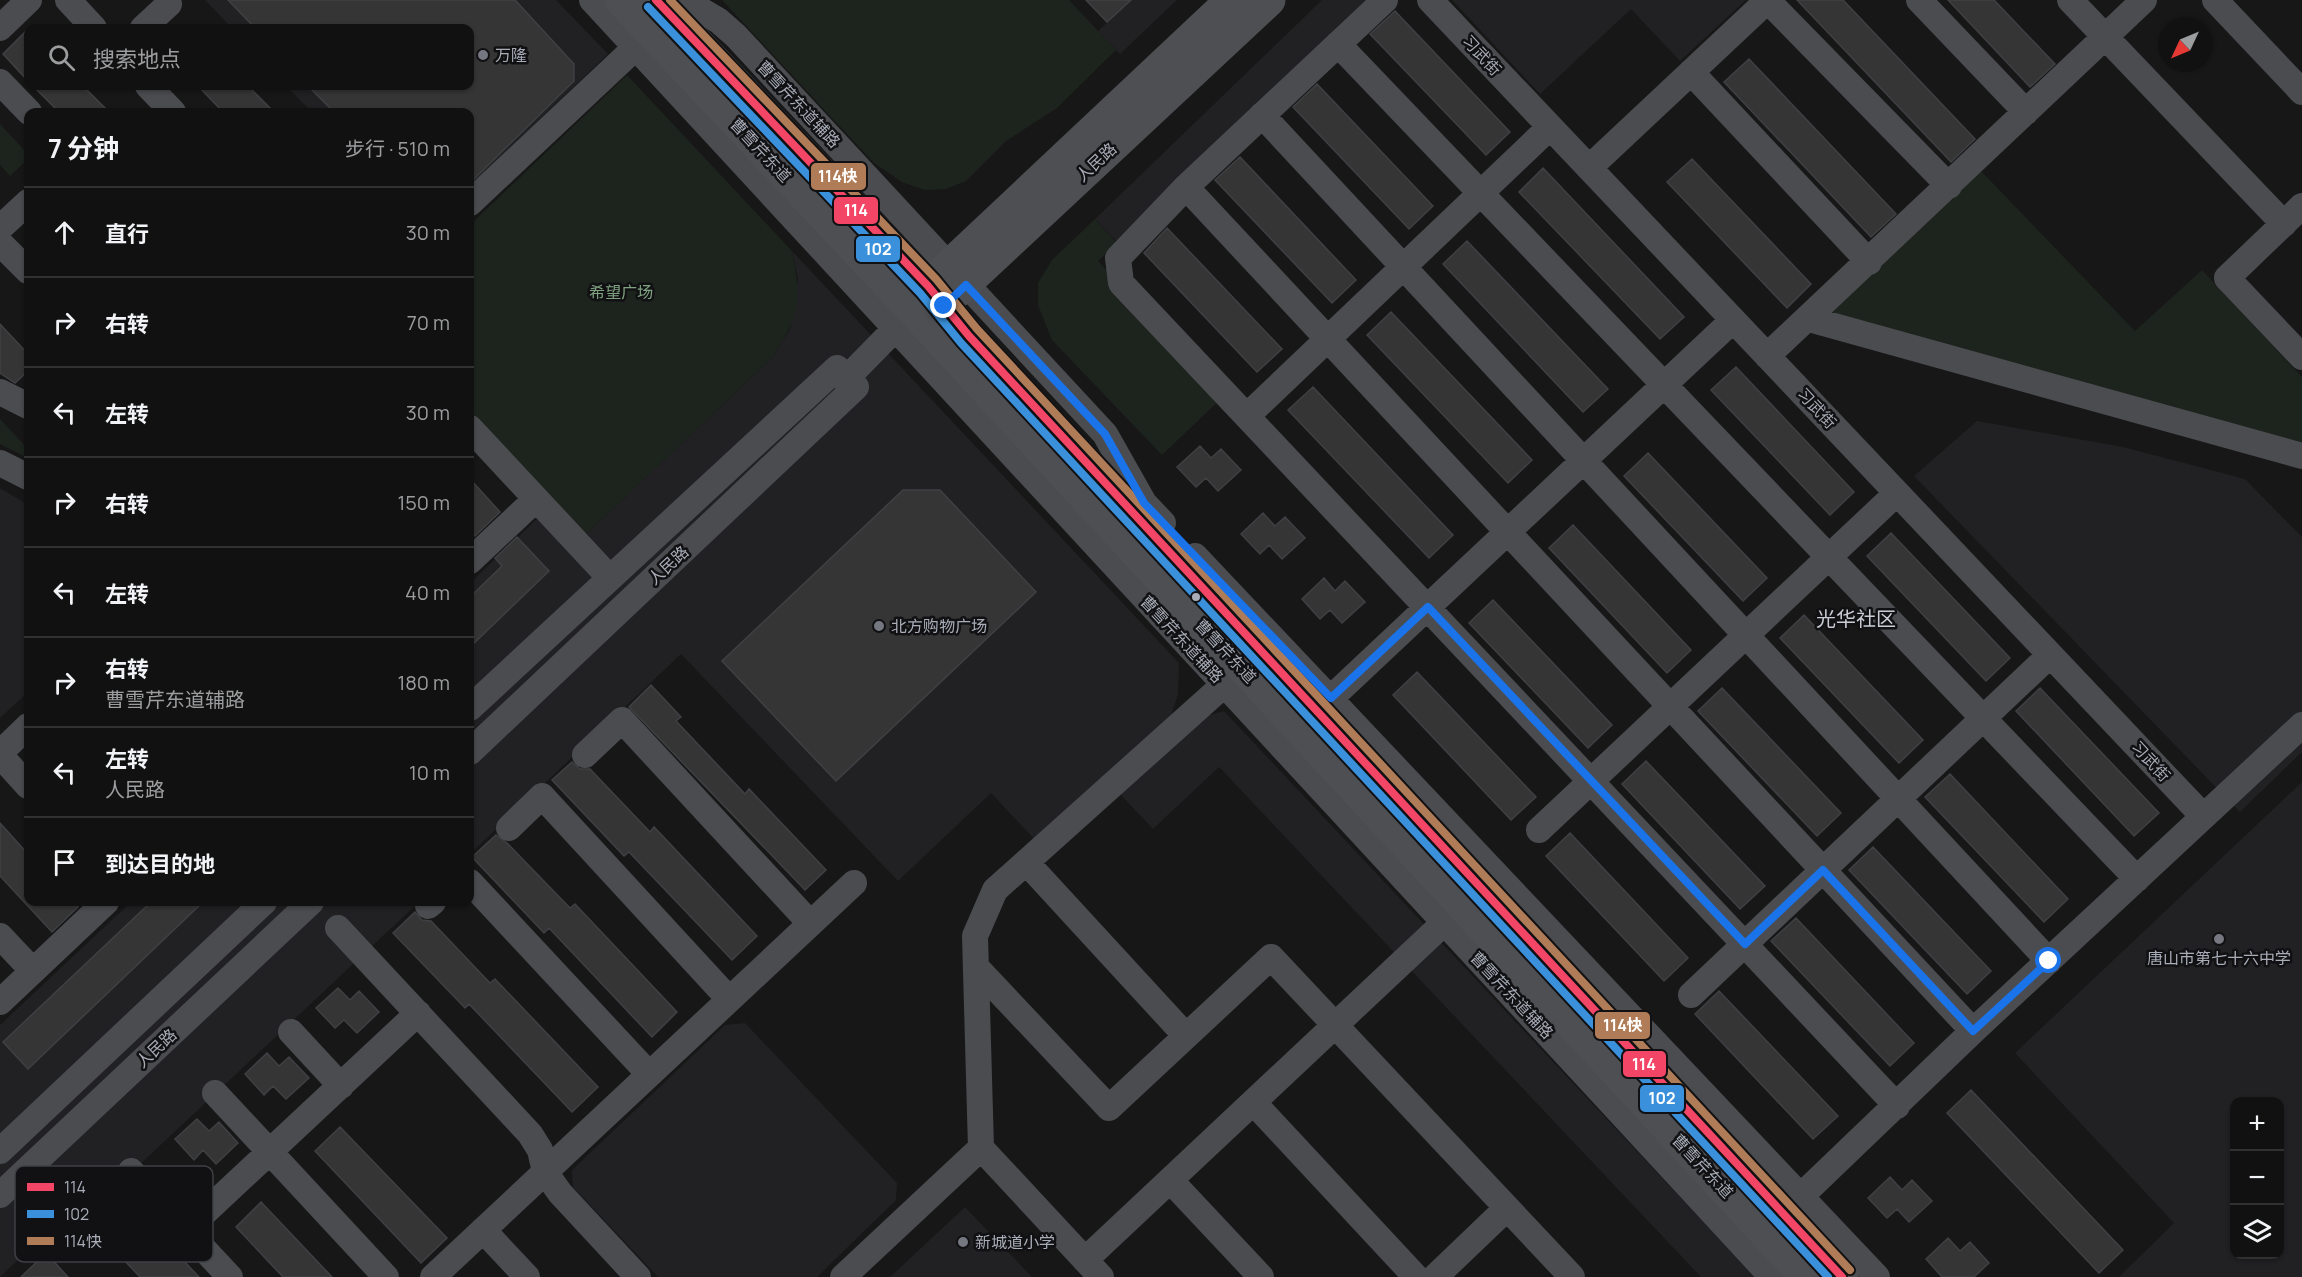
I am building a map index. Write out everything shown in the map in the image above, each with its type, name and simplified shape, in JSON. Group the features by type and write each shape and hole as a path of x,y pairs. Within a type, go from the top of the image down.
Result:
{"main road":[{"name":"曹雪芹东道","path":"621,0 969,336 1842,1277"},
{"name":"曹雪芹东道","path":"656,0 930,300 1233,676 1806,1277"},
{"name":"人民路","path":"930,300 1232,0"},
{"name":"人民路","path":"930,300 1269,0"}],"street":[{"path":"0,28 29,0"},
{"path":"68,0 90,24"},
{"name":"曹雪芹东道辅路","path":"592,0 636,47 930,300 1105,434 1144,503 1877,1277"},
{"name":"曹雪芹东道辅路","path":"684,0 718,21 736,36 930,300"},
{"path":"1385,0 1186,187 1118,258 1117,267 1121,283 1248,415 1897,1106"},
{"name":"习武街","path":"1430,0 2203,816"},
{"path":"1589,168 1768,0 1949,186"},
{"path":"1919,0 2026,112"},
{"path":"2070,0 2104,38 2297,212 2227,278 2302,357"},
{"path":"1767,356 1809,319 2144,0"},
{"path":"2215,0 2302,92"},
{"path":"147,24 169,4"},
{"path":"1338,44 2137,879"},
{"path":"474,199 636,47"},
{"path":"1691,72 1869,262"},
{"path":"0,82 25,108"},
{"path":"152,90 169,108"},
{"path":"1262,115 2049,961"},
{"path":"1248,415 1550,127"},
{"path":"1186,187 1973,1031"},
{"path":"0,228 24,206"},
{"path":"0,243 24,267"},
{"name":"人民路","path":"845,380 930,300"},
{"path":"1809,319 2302,456"},
{"path":"1331,698 1733,320"},
{"name":"人民路","path":"474,704 837,368 845,380 856,387 474,748"},
{"path":"0,392 24,404"},
{"path":"474,432 609,577"},
{"path":"0,462 24,475"},
{"path":"1539,830 1897,493"},
{"path":"474,557 536,499"},
{"path":"1691,995 2050,655"},
{"path":"1233,676 995,891 975,936 981,1148 1093,1268 1170,1180 1445,922"},
{"name":"曹雪芹东道辅路","path":"1233,676 1445,922 1772,1277"},
{"path":"585,755 622,720 810,923"},
{"path":"1800,1197 1973,1031 2302,725"},
{"path":"24,730 0,754 24,781"},
{"path":"509,828 542,796 729,999"},
{"path":"1026,862 1186,1036"},
{"path":"433,1277 854,883"},
{"path":"474,886 649,1074"},
{"path":"0,1002 102,906"},
{"name":"人民路","path":"0,1151 260,906"},
{"name":"人民路","path":"31,1166 307,906"},
{"path":"338,928 530,1134 540,1150 545,1172 560,1193 638,1277"},
{"path":"0,936 33,971"},
{"path":"976,967 1109,1108 1272,957 1572,1277"},
{"path":"213,1206 418,1013"},
{"path":"291,1032 341,1086"},
{"path":"215,1093 386,1277"},
{"path":"1253,1102 1416,1277"},
{"path":"843,1277 981,1148"},
{"path":"1170,1180 1261,1277"},
{"name":"人民路","path":"0,1195 15,1181"},
{"path":"1435,1277 1507,1208"},
{"path":"483,1230 527,1277"},
{"path":"213,1259 230,1277"}],"shaded area":[{"path":"205,0 556,0 608,54 474,182 474,108 308,108 290,90 474,90 474,24 228,24"},
{"path":"1131,0 1177,0 1120,54 1098,31"},
{"path":"1322,0 1381,0 1098,261 1117,242 1095,219"},
{"path":"1452,0 1746,0 1680,61 1631,9 1540,94"},
{"path":"792,251 1179,663 1178,694 1170,719 1038,843 991,793 898,881 681,654 474,850 474,579 540,516 584,536 772,358 790,329 798,279"},
{"path":"1977,421 2123,447 2245,479 2302,537 2302,752 2240,812 1914,476"},
{"path":"0,488 24,503 24,696 0,718"},
{"path":"1224,711 1755,1277 1701,1277 1219,767 1153,829 1120,794 1199,718"},
{"name":"唐山市第七十六中学","path":"2302,782 2302,1277 2119,1277 2174,1223 2015,1053"},
{"path":"127,906 415,906 138,1166 15,1166 16,1262 0,1277 0,1025"},
{"path":"745,1023 897,1183 896,1200 817,1277 658,1277 573,1187 572,1170 725,1025"},
{"name":"新城道小学","path":"965,1207 1032,1277 890,1277"}],"green space":[{"path":"722,0 1069,0 1116,50 1057,108 1006,141 966,181 946,189 925,190 902,182 874,163"},
{"name":"希望广场","path":"627,75 792,251 797,283 796,307 788,330 772,358 584,536 474,419 474,221"},
{"path":"0,124 24,150 24,163 10,176 0,165"},
{"path":"1980,170 2135,331 2202,270 2302,377 2302,458 1809,327"},
{"path":"1095,219 1117,243 1098,261 1226,394 1162,455 1052,340 1038,305 1038,283 1052,260"},
{"path":"0,419 24,445 24,456 0,444"}],"building":[{"path":"228,0 515,0 574,64 574,81 474,179 474,108 330,108 312,90 474,90 474,24 251,24"},
{"path":"1086,0 1131,0 1107,22"},
{"path":"1797,0 1843,0 1975,139 1951,162"},
{"path":"1948,0 1994,0 2055,64 2030,87"},
{"path":"1395,11 1510,132 1486,155 1370,34"},
{"path":"24,33 24,77 3,54"},
{"path":"1749,59 1896,214 1871,237 1724,82"},
{"path":"1317,84 1433,206 1409,229 1293,107"},
{"path":"37,90 87,90 105,108 55,108"},
{"path":"202,90 252,90 270,108 219,108"},
{"path":"1240,157 1356,280 1332,303 1215,180"},
{"path":"1692,159 1811,284 1787,308 1667,182"},
{"path":"1543,168 1684,317 1660,339 1519,192"},
{"path":"1167,228 1282,349 1257,372 1144,253"},
{"path":"1467,241 1608,389 1583,412 1443,264"},
{"path":"1391,312 1532,460 1508,483 1367,335"},
{"path":"0,324 24,350 24,375 15,383 0,373"},
{"path":"1736,367 1854,492 1830,515 1711,390"},
{"path":"1313,387 1453,535 1429,558 1288,410"},
{"path":"1200,446 1211,458 1221,449 1241,470 1218,491 1206,478 1196,487 1177,467"},
{"path":"1648,453 1767,578 1743,601 1624,476"},
{"path":"474,483 500,512 474,535"},
{"name":"北方购物广场","path":"903,490 940,490 1036,592 836,781 722,661"},
{"path":"1263,513 1275,526 1285,517 1305,538 1282,559 1269,545 1260,554 1241,534"},
{"path":"1573,525 1691,650 1667,673 1549,548"},
{"path":"1891,533 2010,658 1986,681 1867,556"},
{"path":"517,537 549,571 474,643 474,593 502,566 495,558"},
{"path":"1324,578 1335,591 1345,581 1365,602 1342,623 1330,610 1320,619 1302,599"},
{"path":"1493,600 1612,725 1588,748 1469,623"},
{"path":"1804,615 1923,740 1899,763 1780,638"},
{"path":"1417,672 1536,797 1511,820 1393,695"},
{"path":"651,685 681,717 676,721 745,794 749,789 826,870 805,890 629,707"},
{"path":"1722,688 1841,813 1817,836 1698,711"},
{"path":"2040,688 2159,813 2134,836 2016,711"},
{"path":"1646,761 1765,886 1740,909 1622,784"},
{"path":"572,762 580,769 590,769 650,832 654,827 757,936 732,960 629,852 624,856 552,780"},
{"path":"1950,774 2068,899 2044,922 1925,797"},
{"path":"0,823 24,850 24,902 0,876"},
{"path":"1570,833 1688,958 1664,981 1546,856"},
{"path":"496,835 507,843 570,908 575,904 677,1012 652,1037 549,928 544,933 474,859 474,855"},
{"path":"1873,847 1991,971 1967,994 1849,870"},
{"path":"28,906 78,907 52,932"},
{"path":"147,906 199,906 28,1069 3,1042"},
{"path":"415,912 422,920 431,921 490,983 495,979 598,1087 572,1112 469,1004 465,1008 393,933"},
{"path":"1796,918 1914,1043 1890,1066 1771,941"},
{"path":"338,988 350,1000 359,991 379,1012 357,1033 344,1020 335,1028 316,1008"},
{"path":"1719,991 1838,1116 1813,1139 1695,1014"},
{"path":"267,1053 279,1066 289,1057 309,1078 286,1099 273,1086 264,1095 245,1074"},
{"path":"1971,1090 2123,1250 2099,1273 1947,1113"},
{"path":"197,1119 209,1131 219,1122 238,1143 216,1164 203,1150 194,1160 175,1139"},
{"path":"340,1127 447,1238 421,1263 315,1151"},
{"path":"1890,1177 1902,1190 1912,1180 1932,1201 1909,1222 1897,1209 1887,1218 1868,1198"},
{"path":"261,1202 332,1277 283,1277 236,1227"},
{"path":"1948,1238 1960,1251 1970,1242 1989,1263 1974,1277 1942,1277 1926,1259"},
{"path":"37,1262 54,1262 68,1277 21,1277"},
{"path":"126,1262 185,1262 199,1277 140,1277"}],"transit line":[{"name":"114","path":"656,0 928,286 969,336 1842,1277"},
{"name":"114快","path":"670,0 936,279 977,329 1850,1270"},
{"name":"102","path":"648,7 920,293 961,343 1828,1277"}],"place":[{"name":"万隆","path":"483,55"},
{"name":"北方购物广场","path":"879,626"},
{"name":"唐山市第七十六中学","path":"2219,939"},
{"name":"新城道小学","path":"963,1242"}],"district":[{"name":"光华社区","path":"1856,619"}],"route":[{"path":"944,306 966,285 1105,434 1144,503 1331,698 1428,607 1745,944 1823,870 1973,1031 2049,961"}]}
